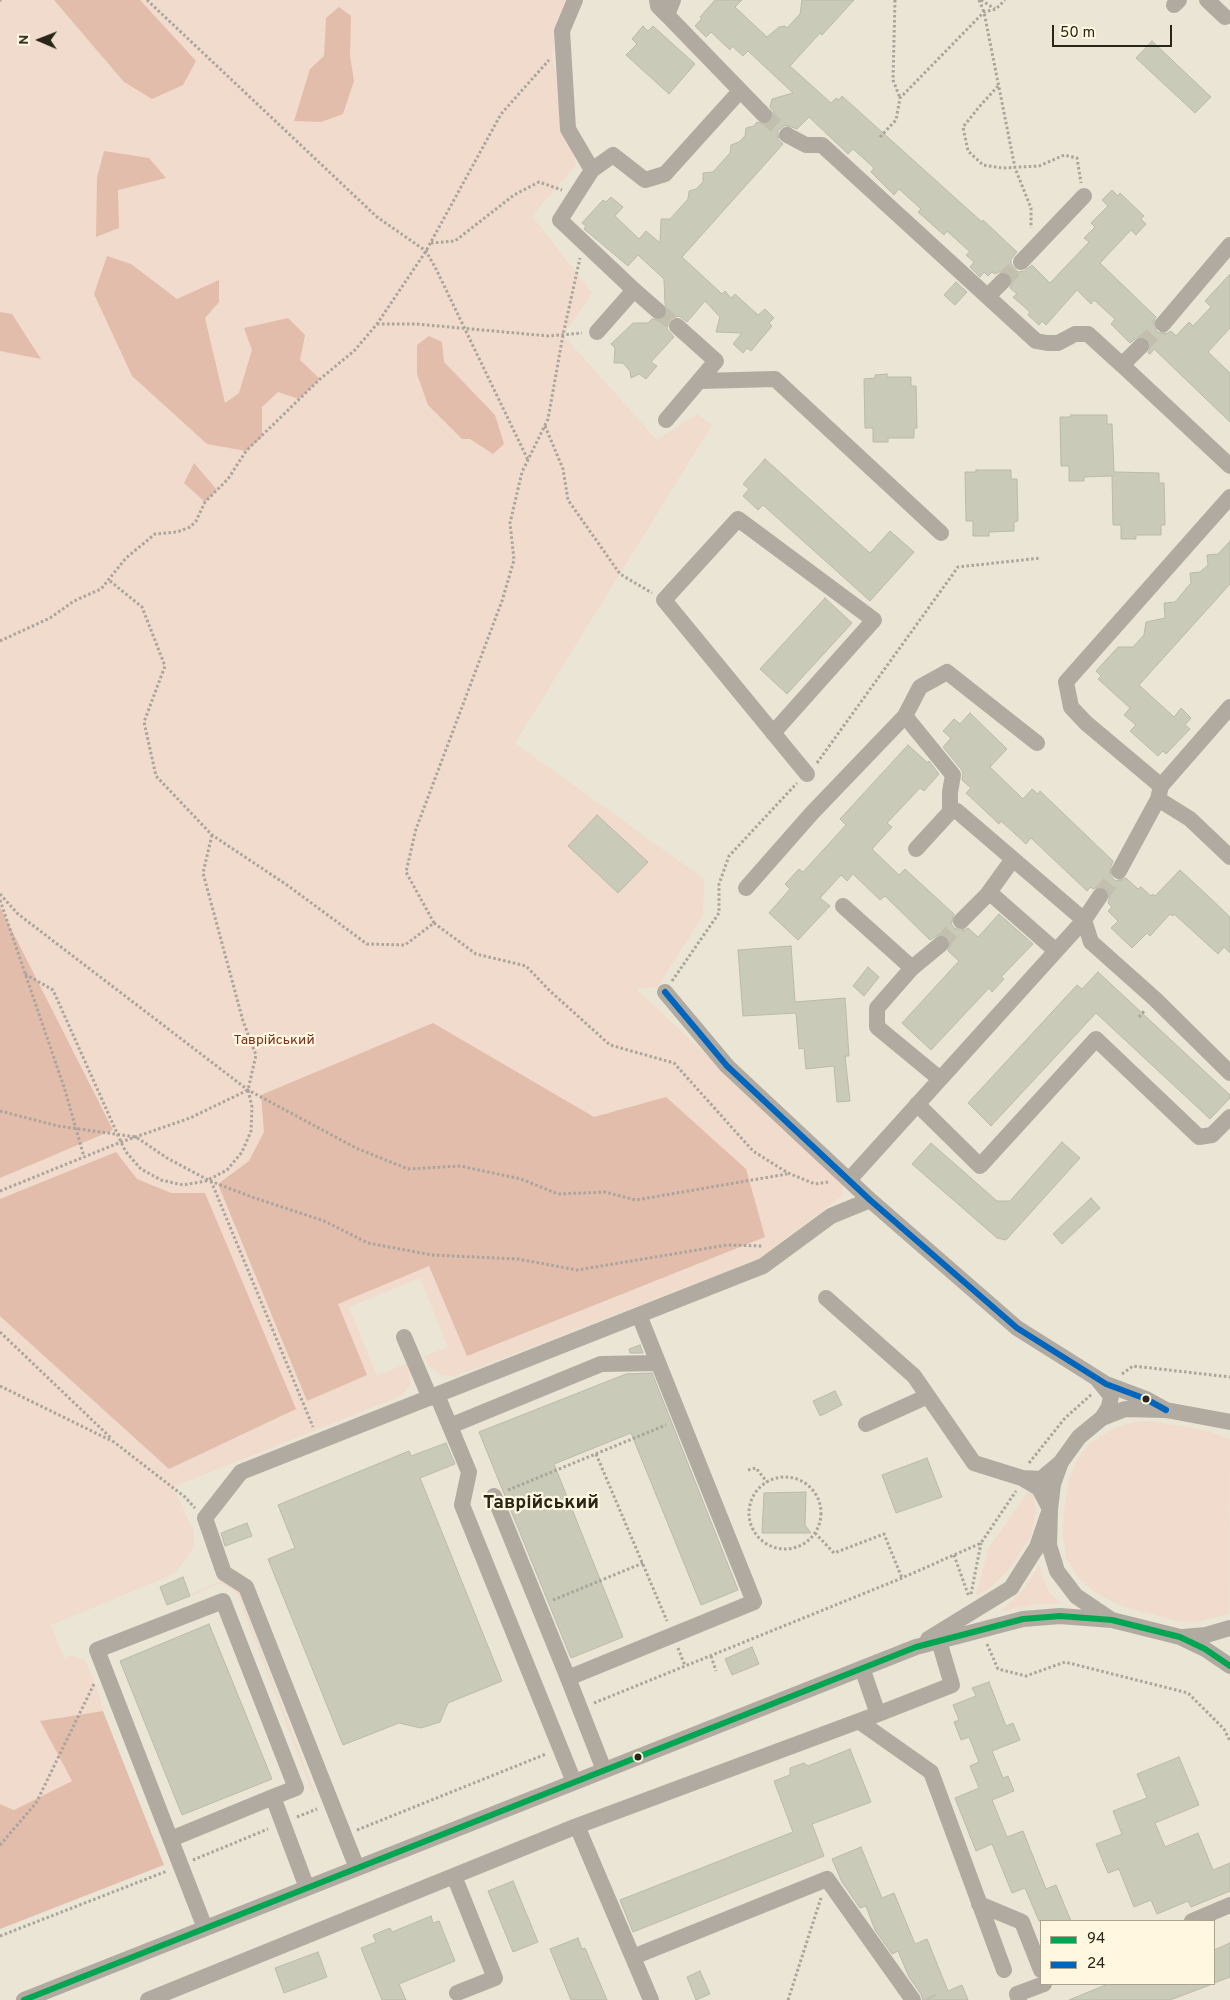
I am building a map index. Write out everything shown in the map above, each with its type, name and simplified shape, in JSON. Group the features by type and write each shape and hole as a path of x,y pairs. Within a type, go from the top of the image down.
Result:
{"street":[{"path":"575,0 562,31 568,129 592,170"},
{"path":"657,0 658,6 670,8 740,91 764,115"},
{"path":"1207,0 1228,17"},
{"path":"658,311 560,220 592,170 613,155 644,180 665,174 740,91"},
{"path":"787,135 806,145 822,145 1036,341 1058,343 1075,334 1088,334 1230,466"},
{"path":"1026,257 1084,196"},
{"path":"1163,324 1230,245"},
{"path":"988,296 1003,281"},
{"path":"597,332 634,290"},
{"path":"666,420 716,361 677,326"},
{"path":"1122,365 1141,346"},
{"path":"700,381 775,379 941,532"},
{"path":"1230,497 1066,682 1071,707 1230,858"},
{"path":"773,733 874,620 738,519 664,600 773,733 807,774"},
{"path":"746,888 812,813 905,716 920,687 947,672 1037,743"},
{"path":"1119,871 1159,792 1230,707"},
{"path":"905,716 953,775 950,792 950,812"},
{"path":"916,849 950,812 957,811 1084,920 1091,942 1155,999 1230,1073"},
{"path":"961,921 989,892 1013,859"},
{"path":"989,892 1056,951"},
{"path":"849,1180 1084,920 1100,896"},
{"path":"843,906 912,968"},
{"path":"940,1080 877,1027 877,1008 912,968 941,944"},
{"path":"665,992 727,1066 870,1200 1017,1328 1096,1379 1166,1410"},
{"path":"917,1104 980,1166 1096,1039 1199,1137 1212,1135 1230,1117"},
{"path":"357,1868 246,1587 224,1573 205,1518 241,1472 763,1266 831,1216 870,1200"},
{"path":"24,2000 916,1646 1011,1588 1037,1547 1050,1509 1039,1488 1022,1478 974,1463 914,1376 826,1298"},
{"path":"568,1678 754,1602 638,1315"},
{"path":"404,1337 450,1426 469,1472 462,1505 574,1782"},
{"path":"450,1426 601,1364 658,1363"},
{"path":"1096,1379 1111,1396 1109,1407 1102,1418"},
{"path":"866,1424 928,1396"},
{"path":"1112,1620 1076,1596 1057,1572 1049,1545 1050,1509 1053,1484 1061,1462 1079,1436 1102,1418 1125,1409 1166,1410 1229,1422"},
{"path":"1022,1478 1041,1479 1061,1462"},
{"path":"494,1496 604,1770"},
{"path":"171,1839 296,1788 223,1600 97,1650 205,1928"},
{"path":"916,1646 1023,1619 1060,1616 1112,1620 1180,1637 1205,1649 1230,1666"},
{"path":"1180,1637 1206,1635 1230,1628"},
{"path":"153,1999 577,1826 860,1722 952,1685 939,1641"},
{"path":"862,1668 878,1714"},
{"path":"860,1722 931,1772 1004,1970"},
{"path":"273,1797 307,1888"},
{"path":"577,1826 651,2000"},
{"path":"454,1876 495,1978 457,1993"},
{"path":"633,1957 827,1879 913,2000"},
{"path":"979,1904 1022,1922 1040,1967"},
{"path":"1194,1920 1230,1905"},
{"path":"1019,2000 1017,1994 1041,1985"}],"path":[{"path":"147,0 378,217 426,251 528,460"},
{"path":"880,137 896,120 900,98 893,80 895,0"},
{"path":"980,0 996,9"},
{"path":"980,0 1015,168 1031,208 1026,257"},
{"path":"900,98 984,12 996,9 1005,0"},
{"path":"0,641 50,618 74,601 101,589 110,581 126,558 155,534 177,532 190,527 196,521 205,502 228,479 246,452 320,379 354,351 377,324 426,251 501,114 562,45"},
{"path":"998,85 978,106 963,127 968,151 983,165 1002,168 1039,166 1064,155 1077,158 1084,196"},
{"path":"430,243 455,241 514,195 539,182 577,194"},
{"path":"583,242 563,335 548,419 522,472 510,523 514,560 502,601 416,829 406,872 434,923 476,954 526,966 610,1045 674,1063 753,1151 788,1174 815,1184 849,1180"},
{"path":"377,324 416,324 549,336 597,332"},
{"path":"545,426 563,469 568,500 620,574 664,600"},
{"path":"665,992 719,913 719,884 729,856 816,764 958,567 1041,558"},
{"path":"110,581 142,607 155,635 165,666 144,722 156,776 212,835 367,944 405,945 434,923"},
{"path":"26,974 53,990 121,1142 126,1152 141,1169 161,1180 184,1184 210,1180 227,1170 242,1152 251,1131 252,1107 248,1090 256,1055 243,1022 203,873 212,835"},
{"path":"0,894 18,914 248,1090 356,1148 408,1169 460,1166 521,1179 558,1194 605,1192 636,1200 788,1174"},
{"path":"0,900 65,1090 84,1157"},
{"path":"0,1191 121,1142 190,1118 248,1090"},
{"path":"0,1111 76,1128 136,1137 167,1158 210,1180 252,1197 324,1221 368,1243 432,1255 518,1259 577,1270 727,1245 788,1248"},
{"path":"210,1180 319,1441"},
{"path":"0,1332 114,1442 185,1497 205,1518"},
{"path":"1133,1366 1230,1377"},
{"path":"0,1386 114,1442"},
{"path":"494,1496 681,1420"},
{"path":"596,1454 666,1619"},
{"path":"748,1470 756,1468 767,1482"},
{"path":"782,1478 793,1478 804,1483 812,1490 818,1500 820,1511 819,1523 814,1533 806,1542 783,1549 771,1546 761,1540 751,1524 750,1506 754,1495 767,1482 782,1478"},
{"path":"580,1708 902,1578 884,1534 834,1553 814,1533"},
{"path":"954,1555 970,1600 981,1543"},
{"path":"539,1606 643,1563"},
{"path":"987,1644 998,1669 1026,1676 1065,1662 1188,1693 1224,1729 1230,1741"},
{"path":"711,1656 716,1672"},
{"path":"0,1846 36,1803 103,1666"},
{"path":"357,1830 549,1753"},
{"path":"0,1936 182,1865 320,1808"},
{"path":"788,2000 827,1879"}],"green space":[{"path":"0,0 567,0 557,19 552,57 576,165 532,216 592,293 563,335 657,440 697,414 712,425 515,743 704,879 703,914 689,938 657,987 636,989 842,1181 843,1195 760,1258 473,1370 453,1376 440,1374 430,1367 424,1357 448,1347 420,1278 349,1307 377,1376 408,1363 410,1385 401,1396 173,1487 194,1532 194,1547 174,1574 51,1625 64,1658 70,1655 85,1660 99,1694 103,1711 40,1721 72,1781 14,1810 0,1804"},
{"path":"1150,1421 1208,1431 1230,1439 1229,1614 1196,1622 1178,1621 1124,1607 1098,1594 1081,1581 1066,1558 1063,1534 1064,1511 1069,1480 1077,1460 1089,1444 1114,1428 1133,1422"},
{"path":"1029,1491 1033,1493 1036,1509 1031,1536 1010,1568 990,1588 976,1596 989,1547"},
{"path":"1039,1565 1050,1593 1061,1604 1035,1604 1000,1612 1024,1589"},
{"path":"220,1581 239,1592 314,1791 312,1792 237,1593 220,1583 192,1596 191,1594"}],"shaded area":[{"path":"54,0 140,0 196,61 183,85 152,99 124,82"},
{"path":"339,7 351,16 350,56 354,81 343,114 321,122 294,121 310,69 324,56 326,18"},
{"path":"104,151 149,158 166,178 118,190 119,228 96,237 97,178"},
{"path":"107,256 131,264 177,299 219,280 219,302 205,318 225,403 239,393 252,350 244,328 288,318 305,335 300,360 320,379 299,399 278,392 262,407 262,437 246,451 207,444 132,376 94,294"},
{"path":"0,312 12,314 41,359 0,351"},
{"path":"429,336 442,342 444,362 495,415 504,444 493,454 470,439 462,439 428,405 417,374 417,345"},
{"path":"194,463 217,490 205,502 184,483"},
{"path":"0,907 113,1130 0,1178"},
{"path":"433,1023 594,1117 666,1097 746,1169 765,1237 467,1356 429,1266 338,1304 367,1375 307,1401 218,1184 249,1161 264,1132 261,1095"},
{"path":"116,1152 137,1179 171,1193 205,1193 296,1409 169,1469 0,1316 0,1199"},
{"path":"103,1711 164,1865 0,1929 0,1804 14,1810 72,1781 40,1721"}],"building":[{"path":"715,0 742,0 735,7 767,37 779,27 785,26 787,28 800,14 802,0 854,0 790,66 831,103 836,98 839,100 842,96 982,222 983,220 1017,252 1011,259 1011,264 1018,272 1024,271 1032,265 1050,283 1089,242 1084,238 1095,227 1091,223 1108,206 1102,200 1112,190 1118,196 1120,193 1144,216 1141,219 1146,224 1136,235 1131,230 1100,263 1156,317 1153,323 1157,332 1166,334 1171,331 1176,336 1189,322 1193,326 1211,307 1205,301 1230,274 1230,328 1208,352 1230,373 1230,422 1154,349 1150,354 1148,353 1151,344 1148,339 1139,336 1130,343 1111,324 1115,319 1094,300 1091,304 1077,290 1046,325 1042,321 1039,325 1028,315 1030,312 1013,297 1017,294 1010,288 1013,279 1010,274 1001,271 995,274 992,272 988,276 984,272 980,277 970,267 974,262 966,255 970,252 947,231 944,235 918,212 921,209 899,189 894,195 871,172 874,168 853,149 848,154 809,117 797,129 786,125 778,130 778,140 783,144 682,257 722,294 725,291 731,298 735,294 758,315 765,309 774,318 769,323 772,326 751,351 747,348 743,353 733,344 742,333 716,332 720,317 705,301 687,322 679,316 670,319 667,329 674,337 651,362 657,366 646,379 639,374 631,378 630,371 623,363 614,363 615,348 611,344 633,323 648,323 652,319 661,321 666,317 668,312 665,304 664,279 638,255 628,266 584,229 586,226 582,223 603,200 606,202 611,197 623,207 615,216 639,239 646,231 660,243 661,219 670,219 688,199 689,191 696,189 703,182 703,173 713,172 730,153 731,145 739,142 745,136 746,128 754,126 757,122 766,125 771,122 774,117 774,112 770,107 772,99 793,93 748,51 743,56 732,46 730,50 711,32 706,37 695,26 702,18 700,17"},
{"path":"643,26 648,31 653,26 695,64 669,94 626,55 637,44 632,39"},
{"path":"1152,41 1211,97 1195,113 1136,58"},
{"path":"956,282 967,292 955,305 944,295"},
{"path":"887,374 887,377 911,377 911,386 916,386 917,428 914,428 914,438 888,438 888,442 873,442 873,428 865,428 864,379 875,378 875,375"},
{"path":"1071,415 1107,415 1107,424 1112,424 1114,472 1159,473 1159,483 1164,483 1165,525 1161,525 1161,535 1136,535 1136,539 1121,539 1121,525 1113,525 1112,476 1084,477 1084,481 1069,481 1069,466 1061,466 1060,417 1071,417"},
{"path":"765,459 870,553 890,531 914,552 870,601 763,505 758,510 743,496 749,489 743,484"},
{"path":"976,470 1011,470 1011,479 1017,479 1018,521 1014,522 1014,531 989,532 989,536 973,536 973,521 966,521 965,472 976,472"},
{"path":"1230,541 1230,584 1139,685 1174,717 1181,708 1191,718 1185,725 1190,729 1166,754 1163,751 1158,756 1130,731 1136,725 1124,715 1130,708 1098,679 1101,676 1096,671 1118,647 1133,647 1144,635 1146,622 1165,618 1164,603 1175,602 1191,583 1190,573 1200,572 1208,565 1207,555 1218,554"},
{"path":"825,598 852,623 787,694 760,669"},
{"path":"970,713 1007,749 990,767 1023,799 1032,789 1038,794 1040,791 1113,861 1109,872 1114,880 1120,881 1126,878 1138,889 1141,887 1151,896 1153,894 1155,896 1180,870 1230,917 1230,953 1224,947 1218,954 1174,914 1173,916 1170,914 1150,936 1147,933 1132,948 1111,928 1118,921 1108,911 1112,907 1108,903 1110,896 1106,888 1100,886 1093,889 1091,887 1087,891 1031,838 1026,844 1001,821 999,824 966,793 971,788 962,780 963,773 961,769 943,747 951,738 943,731 954,719 960,724"},
{"path":"908,745 928,763 929,761 939,774 924,791 920,788 887,823 892,827 872,849 899,875 905,869 954,914 951,923 954,928 963,931 968,928 978,937 999,914 1033,944 1001,977 1004,979 992,992 989,988 931,1050 902,1023 959,961 948,951 951,943 948,937 940,934 930,940 885,896 880,900 853,874 847,881 841,875 820,898 830,906 798,940 769,913 790,889 785,884 799,869 803,872 846,825 840,819"},
{"path":"597,815 648,862 618,893 568,846"},
{"path":"791,946 795,1002 845,998 849,1056 845,1056 850,1101 837,1102 834,1066 806,1069 804,1048 799,1049 796,1013 743,1016 738,950"},
{"path":"868,967 879,977 864,996 853,986"},
{"path":"1098,972 1230,1095 1230,1098 1210,1119 1096,1013 991,1126 968,1103 1077,985 1082,989"},
{"path":"1062,1142 1080,1158 1006,1240 997,1238 912,1164 931,1143 997,1201 1010,1201"},
{"path":"1091,1198 1100,1208 1062,1244 1053,1234"},
{"path":"640,1345 643,1353 630,1353 629,1349"},
{"path":"652,1373 738,1590 701,1605 631,1433 554,1464 623,1637 571,1658 479,1432 626,1374"},
{"path":"835,1391 842,1405 820,1416 813,1401"},
{"path":"446,1443 455,1464 420,1478 502,1681 448,1703 440,1722 421,1728 399,1723 343,1745 268,1559 295,1548 278,1505 409,1451 411,1456"},
{"path":"927,1458 942,1497 896,1513 882,1475"},
{"path":"806,1492 805,1525 811,1533 762,1533 764,1493"},
{"path":"247,1523 252,1536 225,1546 221,1533"},
{"path":"183,1577 190,1596 167,1605 160,1587"},
{"path":"209,1624 272,1779 182,1815 120,1661"},
{"path":"752,1647 759,1664 732,1675 725,1659"},
{"path":"989,1682 1006,1726 1013,1723 1020,1740 992,1751 1003,1778 1008,1776 1014,1791 992,1800 1007,1837 1023,1831 1046,1889 1056,1885 1071,1920 1039,1921 1025,1888 1012,1893 992,1844 976,1851 955,1798 979,1788 970,1766 979,1762 969,1737 961,1740 954,1722 959,1720 953,1705 976,1696 972,1688"},
{"path":"850,1749 871,1802 812,1824 824,1856 633,1932 620,1900 793,1832 774,1781 790,1775 790,1768 804,1763 808,1766"},
{"path":"1179,1757 1199,1805 1155,1823 1165,1847 1198,1833 1213,1870 1230,1863 1230,1891 1191,1907 1188,1901 1157,1914 1151,1900 1134,1907 1119,1869 1108,1873 1096,1844 1122,1834 1113,1811 1147,1798 1137,1774"},
{"path":"861,1847 882,1898 894,1893 915,1944 927,1939 948,1991 962,1985 968,2000 926,2000 936,1995 923,2000 909,1977 898,1951 892,1954 875,1930 866,1906 860,1908 842,1882 832,1859"},
{"path":"513,1881 538,1942 513,1952 488,1891"},
{"path":"431,1916 433,1923 439,1921 455,1961 399,1984 406,2000 382,2000 361,1948 376,1942 373,1935 390,1928 392,1932"},
{"path":"578,1938 582,1949 585,1948 607,2000 571,2000 550,1949"},
{"path":"1230,1943 1230,1977 1215,1983 1215,1950"},
{"path":"318,1952 327,1977 284,1993 275,1968"},
{"path":"700,1971 710,1994 696,2000 687,1977"},
{"path":"1106,1985 1210,1985 1170,2000 1069,2000"}],"tunnel":[{"path":"764,115 787,135"},
{"path":"1003,281 1021,262"},
{"path":"658,311 677,326"},
{"path":"1141,346 1163,324"},
{"path":"1100,896 1119,871"},
{"path":"941,944 961,921"}],"transit line":[{"name":"24","path":"665,992 727,1066 870,1200 1017,1328 1106,1384 1146,1399 1166,1410"},
{"name":"94","path":"24,2000 916,1647 1023,1619 1060,1616 1112,1620 1180,1637 1205,1649 1230,1666"}],"district":[{"name":"Таврійський","path":"541,1504"}]}
